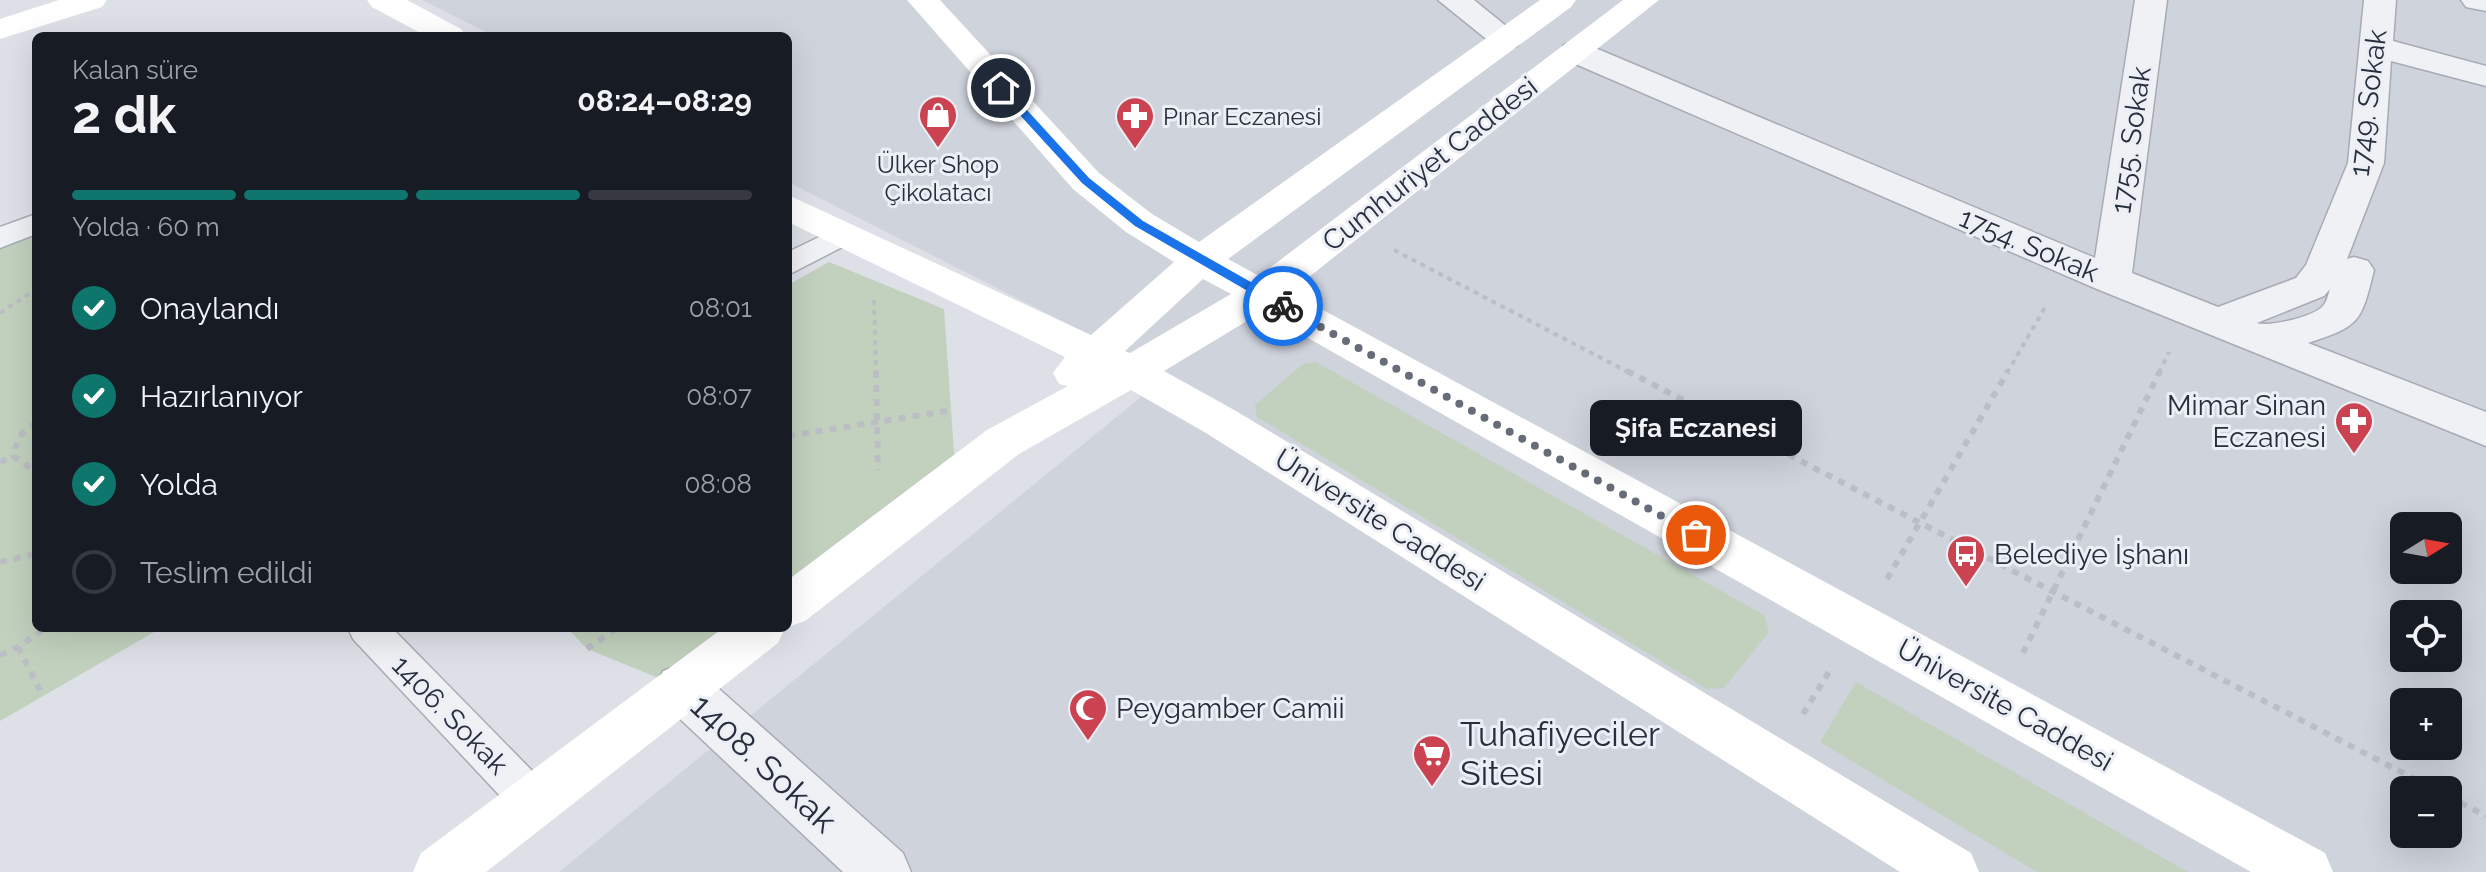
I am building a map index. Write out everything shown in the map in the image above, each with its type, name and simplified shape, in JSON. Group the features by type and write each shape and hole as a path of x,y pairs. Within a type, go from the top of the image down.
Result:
{"main road":[{"path":"0,29 91,0"},
{"path":"383,0 435,32"},
{"name":"Üniversite Caddesi","path":"923,0 1086,181 1139,223 1200,260 2305,872"},
{"name":"Cumhuriyet Caddesi","path":"1112,362 1200,260 1560,0"},
{"name":"Cumhuriyet Caddesi","path":"1112,362 1262,294 1643,0"},
{"name":"Üniversite Caddesi","path":"792,209 1112,362 1221,422 1951,872"},
{"path":"792,604 1112,362"},
{"path":"441,872 755,632"}],"street":[{"path":"1454,0 1506,39"},
{"name":"1755. Sokak","path":"2111,280 2151,0"},
{"name":"1749. Sokak","path":"2203,317 2295,294 2318,279 2360,184 2366,163 2380,0"},
{"path":"2477,0 2486,2"},
{"path":"2377,47 2486,76"},
{"name":"1754. Sokak","path":"1576,52 2071,264 2486,430"},
{"path":"2264,342 2334,320 2345,307 2354,270"},
{"name":"1408. Sokak","path":"681,687 883,872"}],"lane":[{"path":"0,238 32,225"},
{"path":"792,263 842,235"},
{"name":"1406. Sokak","path":"371,632 533,801"}],"path":[{"path":"1382,244 2409,776"},
{"path":"1884,583 2071,264"},
{"path":"0,313 32,292"},
{"path":"874,298 880,537"},
{"path":"2022,657 2203,317"},
{"path":"792,435 953,410"},
{"path":"13,456 17,439 32,426"},
{"path":"0,462 13,456"},
{"path":"13,456 32,469"},
{"path":"0,562 32,555"},
{"path":"0,655 39,632"},
{"path":"587,649 611,632"},
{"path":"18,647 43,696"},
{"path":"1796,724 1830,671"},
{"path":"2462,803 2486,816"}],"shaded area":[{"path":"422,0 2486,0 2486,872 559,872 1168,375 792,184 792,32 486,32"}],"green space":[{"path":"32,226 32,632 154,632 0,721 0,239"},
{"path":"829,262 944,309 955,466 792,604 792,283"},
{"path":"1316,362 1764,615 1769,632 1724,688 1707,689 1257,417 1255,405 1303,364"},
{"path":"571,632 755,632 681,687 587,649"},
{"path":"1856,682 2188,872 2037,872 1820,742"}],"way so far":[{"path":"1283,306 1696,535"}],"place":[{"name":"Ülker Shop Çikolatacı","path":"938,149"},
{"name":"Pınar Eczanesi","path":"1135,150"},
{"name":"Mimar Sinan Eczanesi","path":"2354,455"},
{"name":"Şifa Eczanesi","path":"1696,535"},
{"name":"Belediye İşhanı","path":"1966,588"},
{"name":"Peygamber Camii","path":"1088,742"},
{"name":"Tuhafiyeciler Sitesi","path":"1432,788"}],"route":[{"path":"1001,88 1086,181 1139,223 1283,306"}]}
